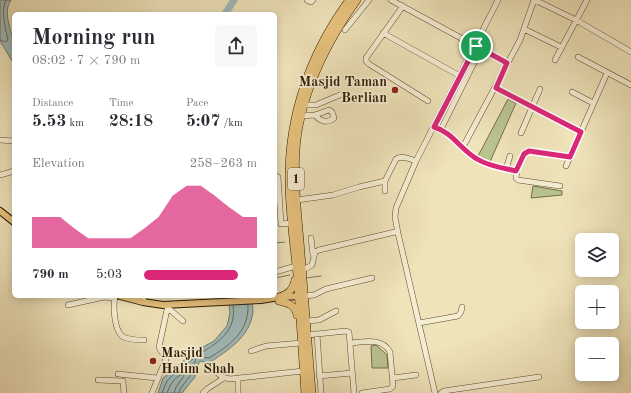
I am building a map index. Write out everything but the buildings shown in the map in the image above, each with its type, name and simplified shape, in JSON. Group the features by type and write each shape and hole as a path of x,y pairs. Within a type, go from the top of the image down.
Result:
{"highway":[{"name":"1","path":"305,393 300,326 301,298 296,168 298,137 304,105 324,53 338,28 357,0"},
{"name":"1","path":"300,272 296,266 289,182 291,136 295,115 318,50 346,1"},
{"path":"279,299 291,290 300,272"},
{"name":"1","path":"301,298 306,321 312,393"},
{"path":"279,299 291,304 294,307 300,326"}],"main road":[{"path":"0,211 12,220"},
{"path":"130,298 143,299 168,306 301,298"}],"street":[{"path":"307,0 311,2 313,0"},
{"path":"345,30 369,0"},
{"path":"391,0 507,63"},
{"path":"441,129 498,0"},
{"path":"463,147 496,88 507,63 516,48 535,0 576,20 631,52"},
{"path":"554,60 587,0"},
{"path":"403,6 366,58 366,63 428,101"},
{"path":"524,29 562,47"},
{"path":"384,33 460,76"},
{"path":"435,393 394,214 416,161 460,76 478,48"},
{"path":"578,57 631,86"},
{"path":"566,166 607,73"},
{"path":"496,88 581,132"},
{"path":"521,133 540,89"},
{"path":"572,92 594,103"},
{"path":"304,105 316,105 342,94"},
{"path":"301,116 315,115"},
{"path":"434,127 447,133 479,160 516,171"},
{"path":"0,140 12,141"},
{"path":"560,186 518,180 516,178 516,171 524,154 529,151 570,157"},
{"path":"506,169 510,156"},
{"path":"385,191 385,181 392,163 398,157 405,157 416,161"},
{"path":"0,175 12,172"},
{"path":"277,176 279,221 292,220"},
{"path":"297,200 328,196 385,181"},
{"path":"314,255 315,252 319,250 395,232"},
{"path":"300,272 312,265 314,255 311,238"},
{"path":"277,271 296,266"},
{"path":"301,298 332,288 372,278"},
{"path":"68,305 103,298"},
{"path":"116,298 114,312 116,326 120,334 128,338 144,340"},
{"path":"168,306 183,321"},
{"path":"152,393 166,359 159,347 168,306"},
{"path":"419,323 458,316 462,307"},
{"path":"306,321 319,320 336,311"},
{"path":"307,335 346,331 349,332 354,393"},
{"path":"316,334 321,393"},
{"path":"351,343 375,341 387,348 390,352 393,386 390,389 362,393"},
{"path":"251,351 266,346 301,343"},
{"path":"211,367 224,378 238,379 303,371"},
{"path":"320,376 352,373"},
{"path":"118,374 157,378"},
{"path":"393,378 416,375"},
{"path":"442,392 539,377"},
{"path":"203,393 224,378"},
{"path":"238,379 238,393"},
{"path":"98,380 123,381 124,393"}],"green space":[{"path":"508,99 516,103 489,164 477,158"},
{"path":"533,186 562,191 562,195 531,198"},
{"path":"376,345 387,355 388,368 372,368 371,346"}],"water":[{"path":"0,0 11,0 8,5 7,16 12,37 12,61 0,41"},
{"path":"228,298 252,298 253,312 251,321 243,336 230,348 209,363 200,361 195,370 195,377 182,393 158,393 163,378 194,352 214,341 227,326 230,313"}],"waterway":[{"path":"226,12 234,0"},
{"path":"277,243 285,242"},
{"path":"277,278 290,275"},
{"path":"306,278 321,276"}],"place":[{"name":"Masjid Taman Berlian","path":"395,90"},
{"name":"Masjid Halim Shah","path":"153,361"}],"route":[{"path":"476,46 507,63 496,88 581,132 570,157 533,150 529,151 524,154 516,171 490,165 476,159 447,133 434,127 476,46"}]}
